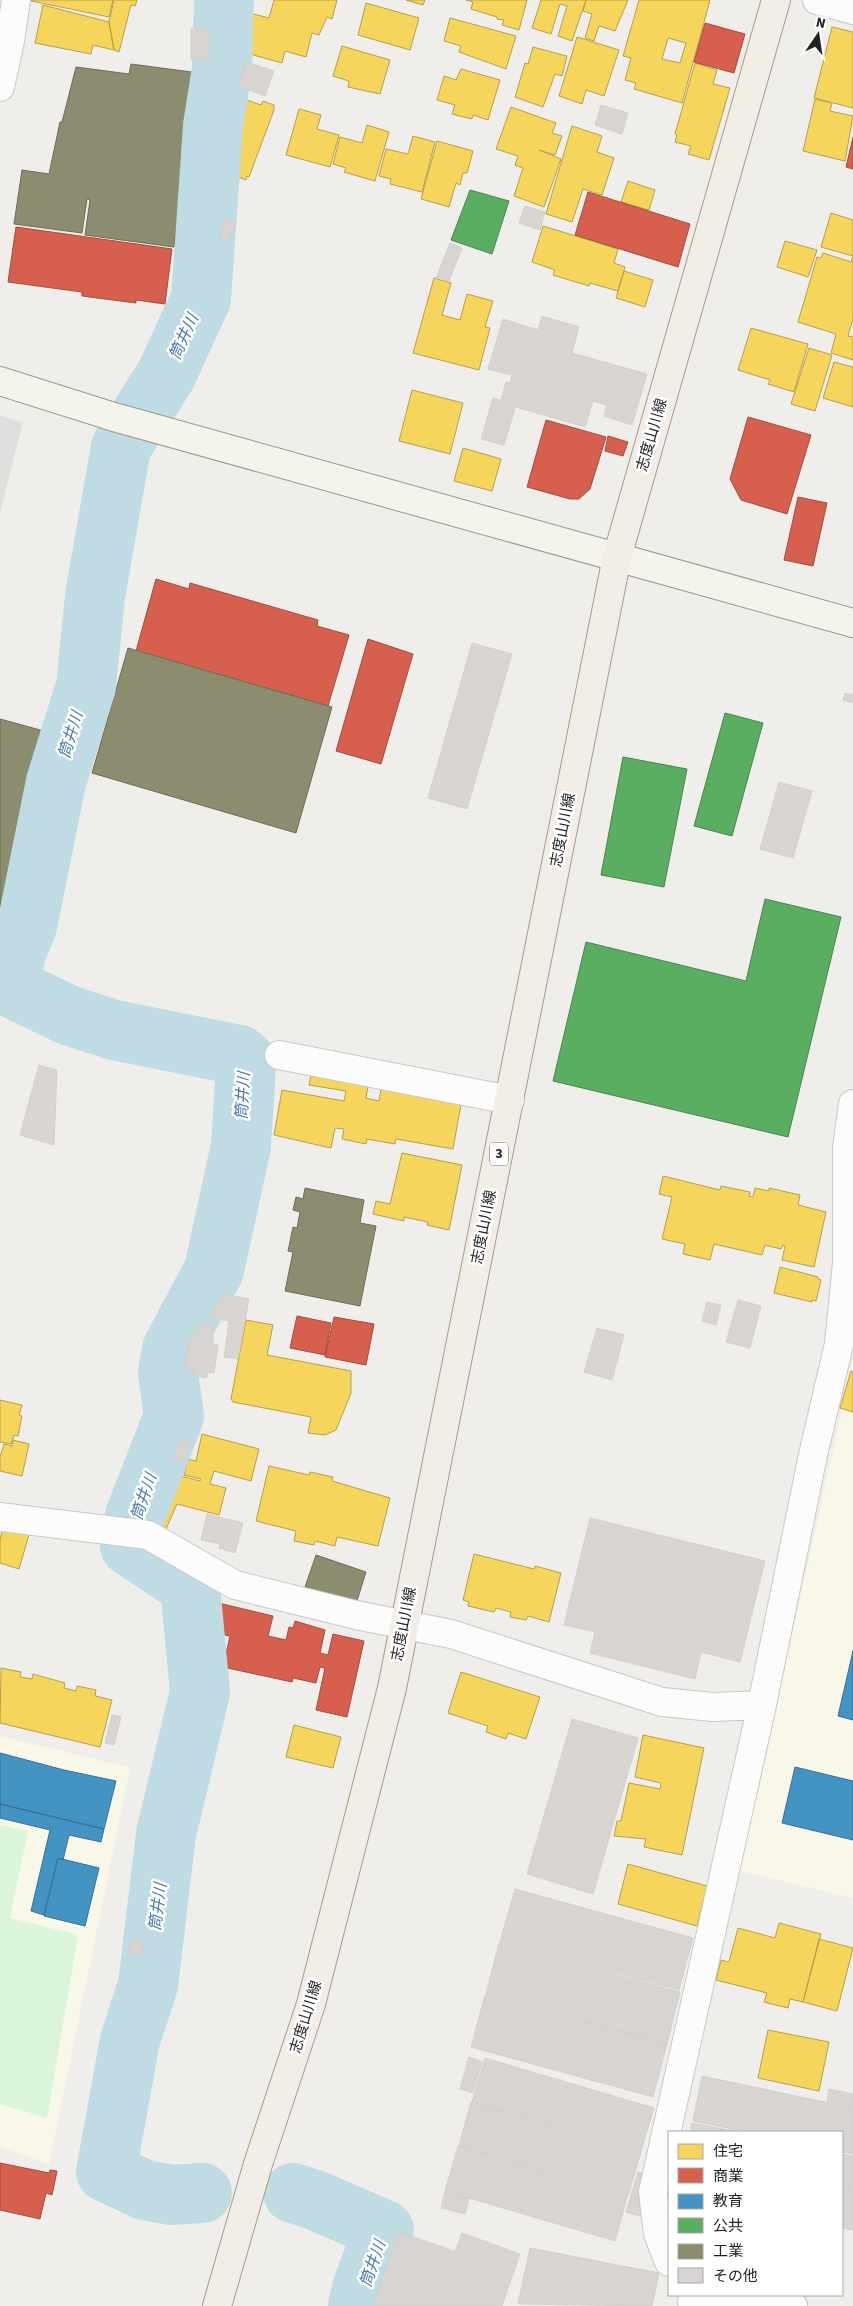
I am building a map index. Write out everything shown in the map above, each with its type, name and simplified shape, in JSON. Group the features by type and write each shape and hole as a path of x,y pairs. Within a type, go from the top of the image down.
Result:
{"main road":[{"name":"志度山川線","path":"217,2306 258,2164 312,2004 392,1688 617,557 776,0"}],"street":[{"path":"0,87 10,41 16,0"},
{"path":"817,0 853,10"},
{"path":"0,381 114,416 853,623"},
{"path":"279,1056 510,1100"},
{"path":"668,2259 658,2234 653,2192 762,1705 813,1455 846,1346 847,1148 853,1104"},
{"path":"0,1517 148,1535 235,1585 404,1625 452,1634 662,1702 713,1707 762,1705"},
{"path":"692,2301 711,2297 793,2306"}],"shaded area":[{"path":"0,416 23,422 0,512"},
{"path":"853,1360 853,1898 740,1871"},
{"path":"0,1736 130,1768 49,2164 0,2147"}],"green space":[{"path":"0,1825 28,1831 10,1918 78,1935 47,2118 0,2104"}],"building: 住宅":[{"path":"27,0 113,0 109,17"},
{"path":"114,0 137,0 135,6 131,5 119,52 114,50 109,22"},
{"path":"274,0 337,0 332,19 327,17 319,35 312,33 306,57 285,51 282,63 239,51 242,11 269,18"},
{"path":"406,0 425,0 423,5"},
{"path":"466,0 527,0 519,30 502,25 504,20 471,9 473,2"},
{"path":"541,0 586,0 572,41 558,36 567,6 560,4 551,34 532,28"},
{"path":"586,0 628,0 615,31 599,26 594,41 585,38 592,14 583,11"},
{"path":"639,0 710,0 682,103 634,89 636,83 625,80 631,58 623,56","holes":["668,38 686,43 680,63 662,59"]},
{"path":"366,3 419,18 410,50 358,35"},
{"path":"43,5 109,22 114,50 93,45 91,54 35,43"},
{"path":"450,18 516,36 506,69 459,52 461,46 444,41"},
{"path":"832,27 853,32 853,108 814,98"},
{"path":"577,37 619,50 604,96 586,90 582,104 559,96"},
{"path":"342,46 390,60 380,94 348,87 349,81 333,76"},
{"path":"533,47 567,56 562,76 555,74 543,107 515,97 525,63 528,64"},
{"path":"695,63 717,70 713,84 730,88 709,160 688,154 691,146 675,142 677,135 675,134"},
{"path":"461,69 500,80 488,120 473,115 472,119 452,114 455,105 437,100 444,76 456,80"},
{"path":"241,98 261,105 263,101 274,105 274,110 249,177 247,176 246,180 226,172 228,169 225,169 234,145 229,143 236,125 232,123"},
{"path":"815,99 832,103 830,111 853,116 845,161 803,151"},
{"path":"511,107 556,123 552,133 562,136 555,155 539,150 561,159 544,207 514,196 523,168 515,165 518,156 496,149"},
{"path":"299,109 321,115 317,129 339,135 330,167 286,155"},
{"path":"367,125 389,132 375,181 344,172 346,168 333,164 340,137 362,143"},
{"path":"572,126 602,136 597,152 614,158 602,195 583,189 572,222 546,214"},
{"path":"413,136 435,142 422,192 390,184 391,179 379,176 386,149 408,154"},
{"path":"437,141 473,151 467,173 463,173 460,185 456,183 449,207 421,199"},
{"path":"628,181 655,190 649,210 621,202"},
{"path":"831,213 853,220 853,256 821,247"},
{"path":"543,226 618,249 614,263 625,267 618,291 590,283 589,286 553,275 555,270 532,262"},
{"path":"785,241 817,250 808,277 777,267"},
{"path":"823,253 851,262 853,256 853,319 848,336 853,337 853,360 831,353 836,334 798,322 817,257 821,258"},
{"path":"624,271 653,280 645,307 616,298"},
{"path":"434,278 451,283 442,315 460,320 467,294 493,301 485,327 490,328 479,370 413,353"},
{"path":"751,328 808,344 794,392 768,384 770,380 738,370"},
{"path":"809,348 832,355 815,411 791,404"},
{"path":"834,362 853,367 853,407 823,398"},
{"path":"412,390 463,403 450,454 399,441"},
{"path":"463,448 501,459 492,491 454,481"},
{"path":"314,1058 371,1068 366,1098 379,1101 382,1083 463,1093 453,1149 396,1139 395,1144 367,1139 366,1144 342,1139 344,1129 335,1128 331,1148 274,1135 282,1090 344,1101 346,1091 309,1085"},
{"path":"402,1153 462,1165 449,1230 427,1225 428,1222 404,1217 404,1221 373,1214 376,1201 390,1204"},
{"path":"663,1176 720,1190 721,1186 750,1192 749,1196 753,1197 755,1188 769,1191 769,1188 800,1195 798,1205 826,1212 814,1267 782,1260 785,1246 783,1245 781,1249 765,1245 762,1255 714,1244 710,1260 683,1254 685,1244 662,1239 672,1197 659,1194"},
{"path":"780,1267 818,1277 821,1280 816,1301 812,1300 812,1302 774,1293"},
{"path":"246,1320 273,1325 267,1355 351,1371 351,1393 336,1430 325,1435 308,1433 311,1417 233,1402 231,1399"},
{"path":"851,1371 853,1372 853,1412 840,1408"},
{"path":"0,1400 22,1405 19,1415 22,1416 18,1436 14,1435 11,1444 0,1442"},
{"path":"202,1434 259,1449 251,1481 214,1471 210,1484 226,1488 219,1515 177,1504 166,1529 151,1519 160,1497 164,1498 170,1473 200,1481 201,1479 184,1475 188,1459 196,1461"},
{"path":"13,1440 29,1444 22,1476 0,1471 0,1457 4,1444 12,1446"},
{"path":"269,1466 309,1475 310,1472 333,1477 332,1481 390,1498 378,1546 337,1537 335,1546 315,1541 314,1545 294,1541 296,1531 256,1521"},
{"path":"3,1528 29,1535 19,1569 0,1563 0,1539"},
{"path":"474,1554 534,1569 535,1566 561,1573 549,1622 528,1616 526,1620 510,1617 511,1612 496,1608 494,1612 468,1606 469,1602 463,1600"},
{"path":"1,1668 21,1672 20,1677 32,1679 33,1674 65,1683 64,1688 76,1691 77,1686 96,1690 95,1696 112,1700 100,1747 0,1723"},
{"path":"461,1672 540,1697 526,1739 508,1733 506,1739 486,1732 488,1726 448,1713"},
{"path":"294,1725 341,1737 333,1768 286,1757"},
{"path":"643,1735 704,1748 682,1855 644,1847 646,1839 614,1836 617,1821 621,1821 629,1783 660,1789 661,1783 635,1777"},
{"path":"628,1864 707,1886 697,1926 618,1904"},
{"path":"779,1923 821,1934 803,2002 790,1999 788,2008 764,2002 767,1993 716,1980 721,1960 729,1962 738,1928 775,1938"},
{"path":"819,1939 853,1948 837,2011 803,2002"},
{"path":"768,2030 829,2042 819,2091 758,2078"}],"building: 商業":[{"path":"705,23 745,34 734,73 694,62"},
{"path":"853,137 853,169 846,167"},
{"path":"588,192 690,224 678,267 575,235"},
{"path":"16,227 172,249 165,304 136,300 136,303 82,296 82,292 8,282"},
{"path":"748,417 811,435 787,514 741,500 730,479"},
{"path":"546,420 606,437 590,489 579,499 570,499 527,487"},
{"path":"608,436 628,442 623,456 605,451"},
{"path":"798,497 827,503 813,566 784,560"},
{"path":"156,579 189,589 190,583 318,620 317,626 349,635 328,706 136,651"},
{"path":"368,639 413,654 381,764 336,751"},
{"path":"297,1316 331,1323 325,1355 290,1348"},
{"path":"334,1317 374,1324 366,1365 325,1357"},
{"path":"210,1601 273,1616 268,1636 286,1640 289,1627 293,1628 295,1621 325,1630 320,1653 328,1655 333,1634 364,1641 347,1717 316,1710 325,1668 320,1667 316,1683 293,1678 292,1682 223,1667 230,1636 204,1631"},
{"path":"0,2163 49,2173 50,2170 57,2171 52,2195 46,2193 40,2219 0,2210"}],"building: 教育":[{"path":"853,1651 853,1720 838,1716"},
{"path":"0,1753 64,1770 116,1781 104,1829 0,1804"},
{"path":"795,1767 853,1781 853,1840 782,1823"},
{"path":"0,1804 104,1829 101,1842 69,1835 63,1860 58,1858 44,1915 31,1911 50,1830 0,1818"},
{"path":"58,1858 99,1868 85,1926 44,1916"}],"building: 公共":[{"path":"470,190 509,201 492,254 451,240"},
{"path":"725,713 763,723 732,836 694,826"},
{"path":"623,757 687,769 664,887 601,875"},
{"path":"765,899 841,917 788,1137 553,1081 586,942 746,981"}],"building: 工業":[{"path":"131,64 199,73 174,247 85,235 90,200 87,199 82,233 14,224 22,170 49,174 60,122 62,122 76,67 129,74"},
{"path":"128,648 332,707 296,833 92,773"},
{"path":"0,719 44,731 13,846 28,851 15,896 23,899 15,928 7,926 0,953"},
{"path":"26,799 36,802 27,836 16,833"},
{"path":"305,1188 364,1200 360,1223 376,1226 360,1306 285,1291 293,1252 288,1251 293,1227 297,1228 300,1212 293,1210 296,1197 303,1199"},
{"path":"316,1555 366,1572 356,1604 305,1587"}],"building: その他":[{"path":"191,29 209,29 209,60 191,59"},
{"path":"247,62 274,71 265,96 238,86"},
{"path":"601,105 628,113 622,134 595,125"},
{"path":"525,206 545,212 540,230 519,223"},
{"path":"223,218 235,223 228,242 220,239"},
{"path":"450,243 462,248 449,281 436,278"},
{"path":"542,316 579,327 572,353 647,374 632,425 604,416 607,405 593,401 585,427 516,407 517,404 501,400 506,382 510,383 512,375 488,369 503,319 538,330"},
{"path":"493,398 516,405 504,445 481,439"},
{"path":"472,643 512,654 467,809 428,798"},
{"path":"845,693 853,695 853,703 843,700"},
{"path":"779,782 812,791 793,858 760,849"},
{"path":"39,1065 57,1070 54,1145 20,1135"},
{"path":"223,1294 249,1299 238,1359 224,1357 229,1321 208,1317"},
{"path":"738,1300 761,1306 750,1348 726,1342"},
{"path":"707,1302 721,1305 716,1325 702,1321"},
{"path":"198,1324 213,1326 213,1344 218,1345 214,1373 207,1372 207,1378 192,1375 193,1370 185,1369 189,1340 191,1340 192,1333 196,1334"},
{"path":"597,1328 624,1335 612,1380 584,1372"},
{"path":"180,1440 191,1442 184,1462 172,1459"},
{"path":"207,1514 243,1523 235,1553 219,1548 220,1544 201,1540"},
{"path":"590,1518 765,1561 740,1662 701,1652 695,1679 590,1653 595,1632 564,1625"},
{"path":"112,1715 121,1717 114,1745 105,1743"},
{"path":"572,1719 638,1738 593,1894 527,1874"},
{"path":"515,1889 693,1938 679,1990 500,1942"},
{"path":"131,1940 142,1942 140,1957 129,1955"},
{"path":"499,1943 680,1992 667,2044 486,1994"},
{"path":"485,1995 667,2044 653,2097 471,2047"},
{"path":"469,2057 482,2062 473,2093 460,2089"},
{"path":"485,2058 654,2108 641,2151 472,2102"},
{"path":"702,2076 853,2108 853,2154 843,2152 843,2131 742,2131 693,2121"},
{"path":"829,2089 853,2094 853,2107 827,2101"},
{"path":"471,2102 641,2152 628,2196 459,2146"},
{"path":"692,2123 734,2131 690,2131"},
{"path":"458,2146 627,2197 615,2241 445,2191"},
{"path":"843,2154 853,2156 853,2191 843,2189"},
{"path":"638,2172 648,2175 644,2217 626,2212"},
{"path":"843,2190 853,2192 853,2230 843,2228"},
{"path":"445,2192 469,2198 465,2214 441,2208"},
{"path":"399,2232 454,2251 434,2306 373,2306"},
{"path":"462,2233 520,2254 502,2306 435,2306"},
{"path":"530,2248 659,2273 652,2306 518,2304"}],"waterway":[{"name":"筒井川","path":"202,2193 171,2195 145,2190 106,2172 130,2040 148,1985 166,1834 200,1692 190,1586 130,1546 135,1516 174,1416 168,1373 172,1349 214,1270 241,1146 246,1066 245,1060 239,1055 114,1030 68,1015 16,990 11,973 16,953 27,926 56,782 86,686 95,596 121,447 166,375 201,299 213,126 222,69 224,0"},
{"name":"筒井川","path":"293,2193 315,2200 384,2230 363,2285 358,2306"}]}
